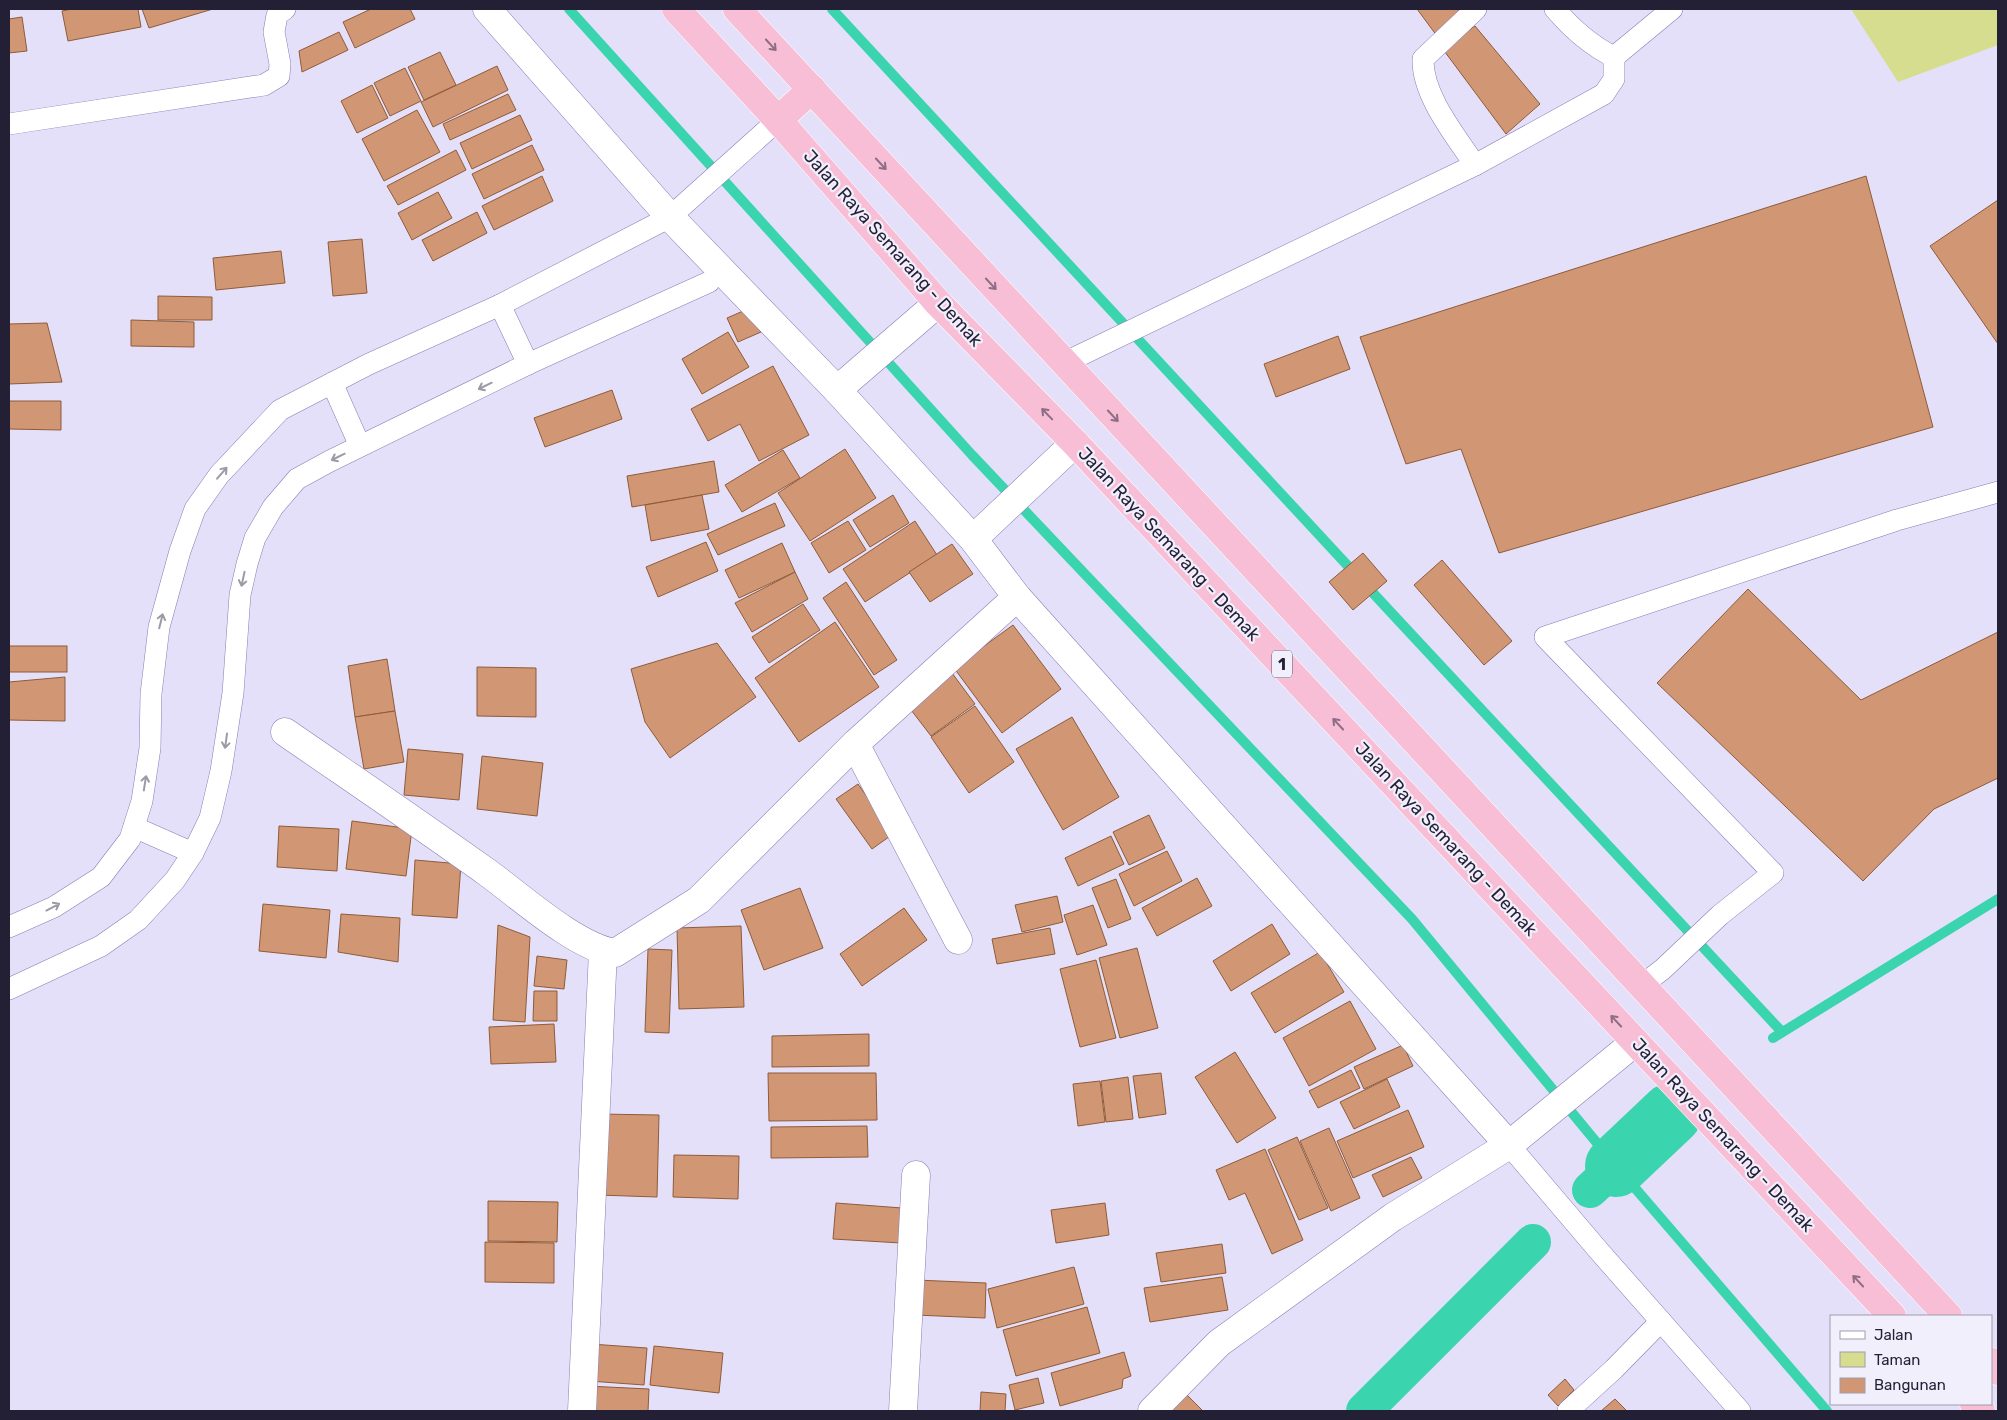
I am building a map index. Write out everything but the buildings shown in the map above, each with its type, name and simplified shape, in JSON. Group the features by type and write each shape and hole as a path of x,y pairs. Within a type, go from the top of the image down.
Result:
{"highway":[{"name":"Jalan Raya Semarang - Demak","path":"676,9 769,128 930,309 1075,443 1624,1050 1891,1315"},
{"path":"738,9 1947,1315"},
{"path":"769,128 812,89"}],"street":[{"path":"487,9 670,217 846,382 978,533 1017,597 1516,1139"},
{"path":"846,382 930,309"},
{"path":"978,533 1075,443"},
{"path":"285,732 489,873 561,927 603,951 615,953 699,900 855,744 1017,597"},
{"path":"855,744 958,940"},
{"path":"582,1411 603,951"},
{"path":"1152,1411 1219,1343 1393,1217 1516,1139 1624,1050"},
{"path":"903,1411 916,1175"}],"lane":[{"path":"9,124 264,84 279,76 280,64 274,32 277,15 285,9"},
{"path":"1475,165 1432,97 1422,71 1423,58 1476,9"},
{"path":"1555,9 1569,25 1594,47 1614,57"},
{"path":"1614,57 1672,9"},
{"path":"1064,363 1475,165 1604,94 1614,79 1614,57"},
{"path":"9,927 54,906 101,877 130,839 142,801 150,748 151,694 159,627 180,551 195,509 219,475 280,410 369,364 500,305 670,217 769,128"},
{"path":"9,988 101,946 138,920 175,880 193,854 210,818 221,771 233,693 240,596 247,564 255,538 272,507 297,480 360,446 528,364 709,282"},
{"path":"500,305 528,364"},
{"path":"332,383 360,446"},
{"path":"1641,986 1663,969 1720,915 1773,873 1545,637 1897,520 1998,492"},
{"path":"134,827 193,854"},
{"path":"1516,1139 1661,1321 1740,1411"},
{"path":"1568,1411 1614,1369 1661,1321"}],"green space":[{"path":"1851,9 1998,9 1998,45 1898,82"}],"waterway":[{"path":"569,9 972,455 1412,919 1616,1166 1827,1411"},
{"path":"832,9 1782,1032"},
{"path":"1773,1038 1998,899"},
{"path":"1616,1166 1671,1114"},
{"path":"1590,1190 1616,1166"},
{"path":"1364,1411 1533,1242"}]}
